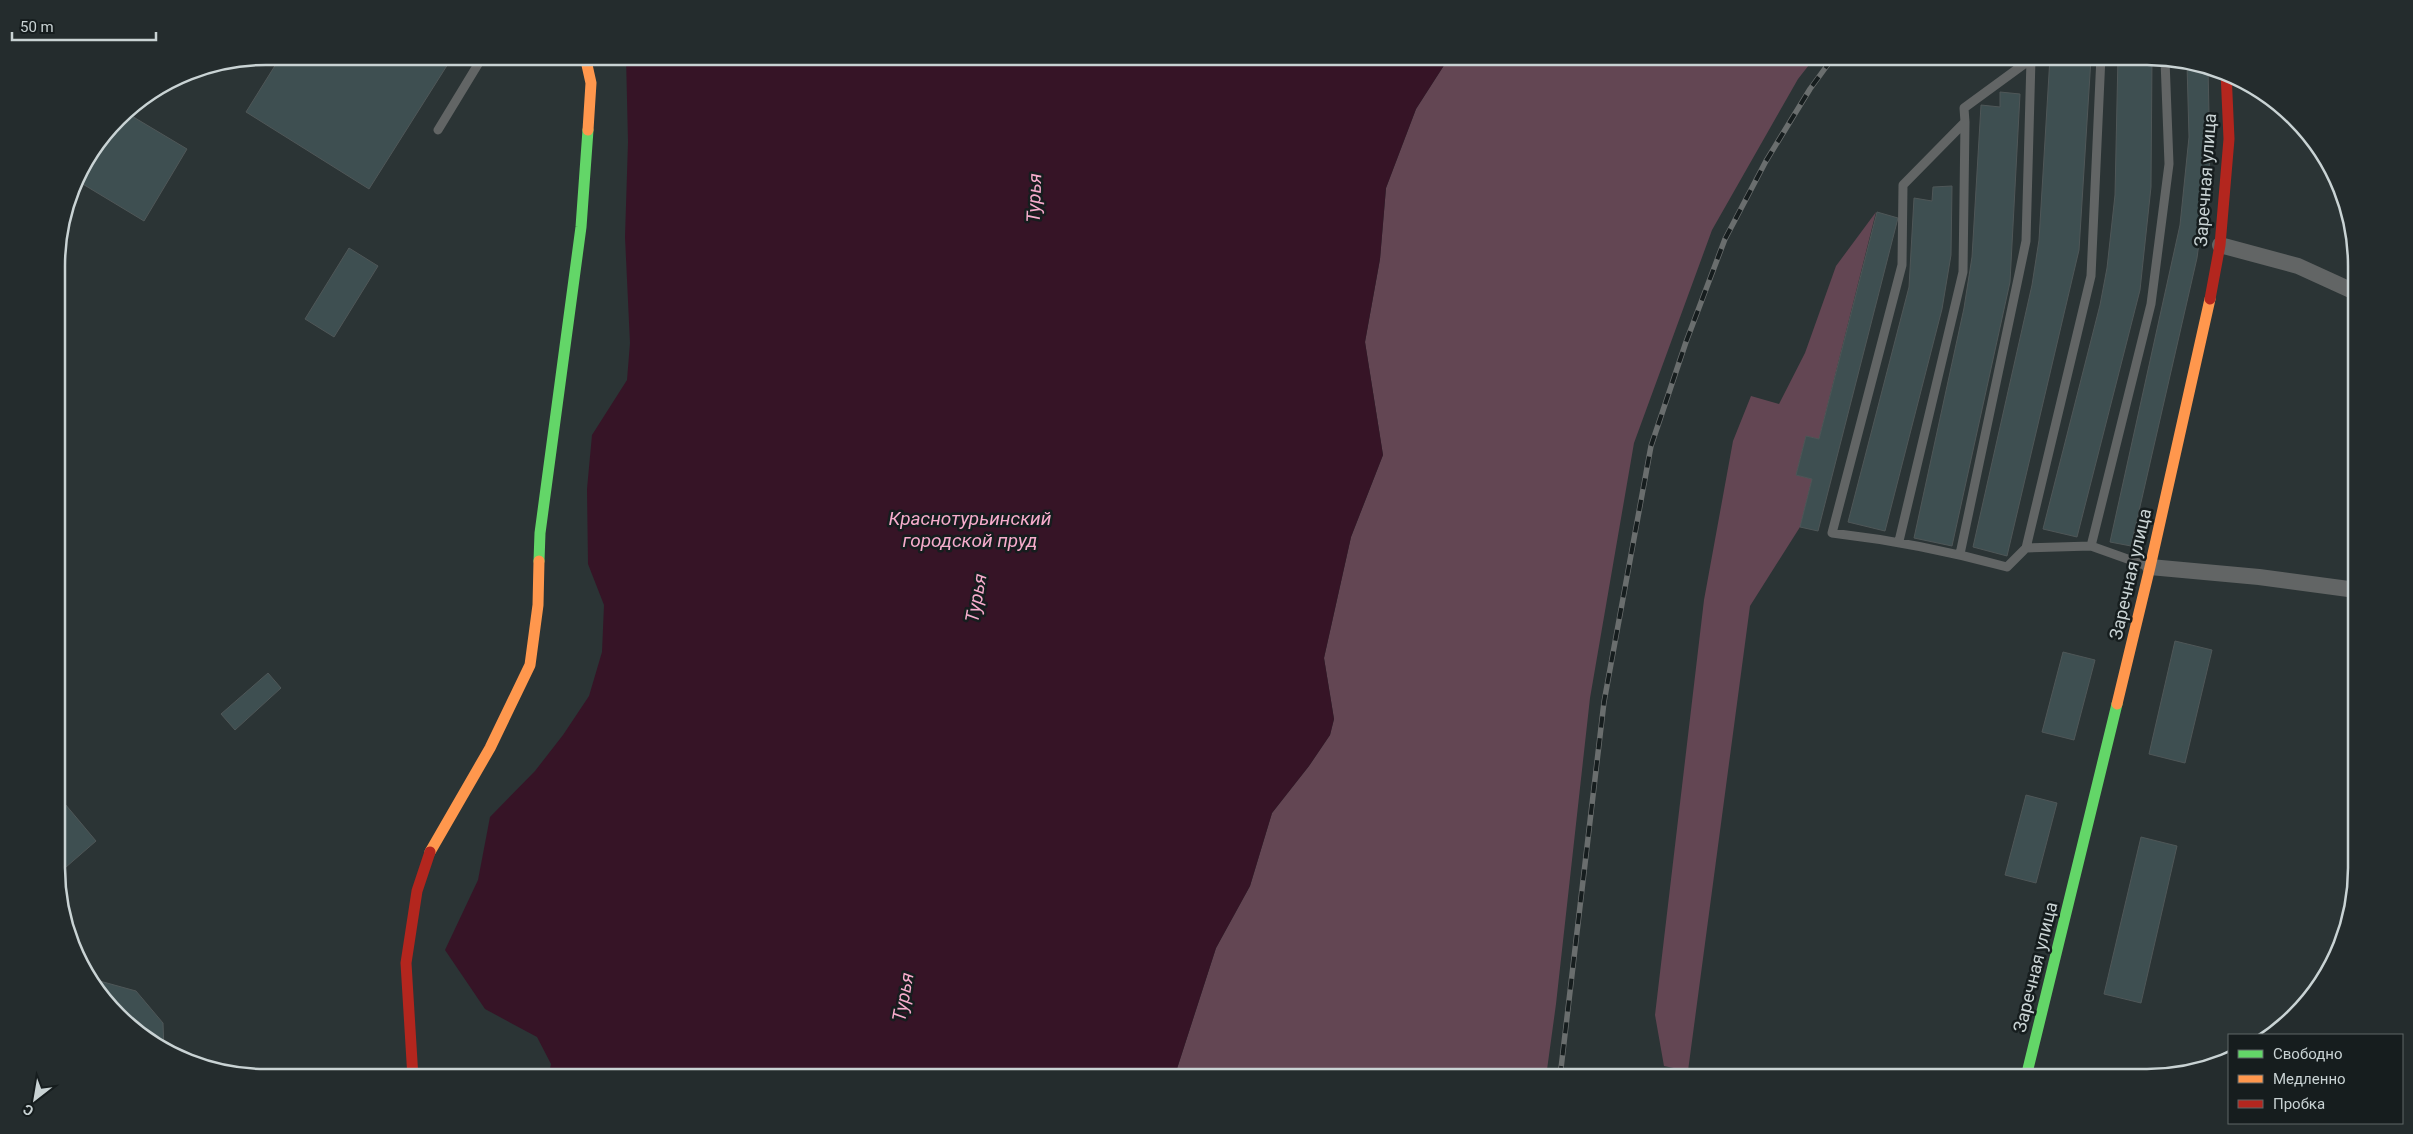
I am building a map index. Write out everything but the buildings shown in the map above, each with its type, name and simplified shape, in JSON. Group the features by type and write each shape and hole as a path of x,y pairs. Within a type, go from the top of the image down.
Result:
{"street":[{"path":"412,1069 406,963 417,891 431,850 490,748 530,664 538,605 540,533 581,227 591,83 588,65"},
{"name":"Заречная улица","path":"2028,1069 2150,567 2204,330 2220,245 2229,139 2226,81"},
{"path":"2220,245 2298,266 2348,289"},
{"path":"2150,567 2259,577 2348,589"}],"lane":[{"path":"438,130 478,65"},
{"path":"1899,541 1963,272 1966,122 1964,108 2023,65"},
{"path":"1960,554 2026,241 2033,65"},
{"path":"1966,122 1903,185 1902,265 1832,533 1899,541 1960,554 2007,567 2026,548 2091,276 2102,65"},
{"path":"2091,546 2151,304 2170,164 2165,66"},
{"path":"2026,548 2091,546 2150,567"}],"shaded area":[{"path":"1444,65 1809,65 1798,79 1712,230 1634,443 1590,698 1547,1069 1177,1069 1216,948 1250,886 1272,813 1309,766 1330,735 1334,719 1324,658 1351,537 1383,455 1365,342 1380,259 1386,188 1416,109"},
{"path":"1876,212 1819,439 1806,436 1796,475 1812,479 1800,527 1750,606 1688,1069 1678,1069 1664,1066 1655,1015 1704,600 1733,441 1751,396 1779,404 1805,353 1836,266"}],"water":[{"name":"Краснотурьинский городской пруд","path":"626,65 1444,65 1416,109 1386,188 1380,259 1365,342 1383,455 1351,537 1324,658 1334,719 1330,735 1309,766 1272,813 1250,886 1216,948 1177,1069 550,1069 551,1064 537,1037 485,1009 445,950 478,880 490,817 535,771 563,735 589,696 602,652 604,605 588,564 587,489 592,435 627,380 630,343 625,237 628,142"}],"railway":[{"path":"1561,1069 1604,702 1651,446 1686,342 1725,239 1766,161 1810,89 1827,65"}],"traffic: fast":[{"path":"539,561 540,533 581,227 588,130"},
{"path":"2028,1069 2117,704"}],"traffic: slow":[{"path":"587,65 591,83 588,130"},
{"path":"2117,704 2150,567 2210,299"},
{"path":"430,852 490,748 530,665 538,605 539,561"}],"traffic: jam":[{"path":"2210,299 2220,245 2229,139 2226,81"},
{"path":"412,1069 406,963 417,891 430,852"}],"water label":[{"name":"Турья","path":"1034,198"},
{"name":"Турья","path":"976,598"},
{"name":"Турья","path":"903,997"}]}
